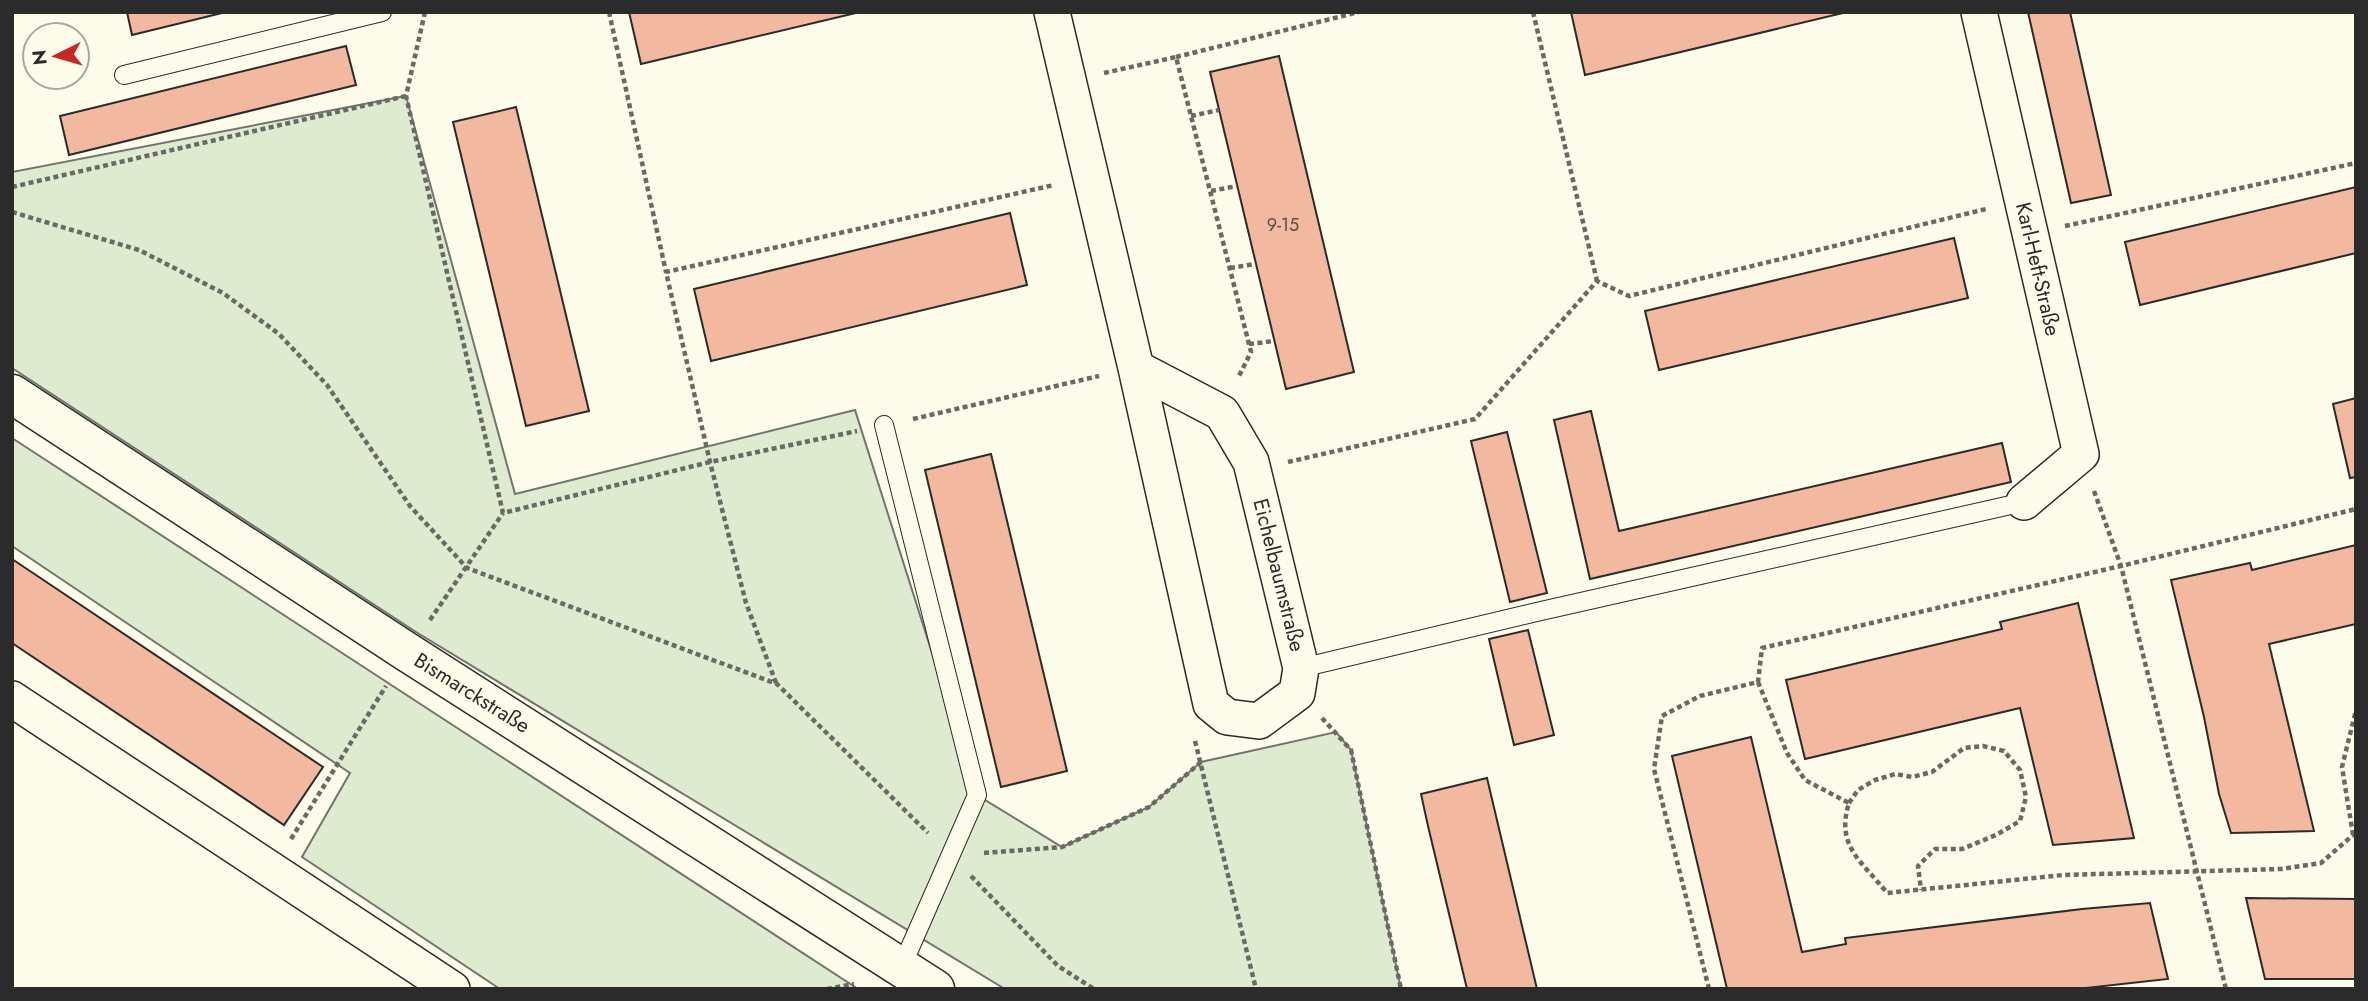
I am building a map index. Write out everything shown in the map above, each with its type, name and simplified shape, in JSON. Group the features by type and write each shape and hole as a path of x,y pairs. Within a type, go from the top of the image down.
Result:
{"street":[{"path":"1052,12 1136,368 1211,704 1227,717 1259,722 1299,681"},
{"name":"Karl-Heft-Straße","path":"1979,12 2081,454"},
{"path":"1136,368 1222,413"},
{"name":"Bismarckstraße","path":"12,394 407,652 935,989"},
{"name":"Eichelbaumstraße","path":"1222,413 1254,470 1299,681"},
{"path":"2024,502 2081,454"},
{"path":"12,699 452,989"}],"lane":[{"path":"124,75 382,12"},
{"path":"884,425 977,795 902,966"},
{"path":"1299,681 1541,611 2024,502"}],"path":[{"path":"425,12 406,96 503,513"},
{"path":"609,12 710,462 746,603 777,684"},
{"path":"1069,81 1359,12"},
{"path":"1533,12 1597,281"},
{"path":"1176,57 1251,352 1222,413"},
{"path":"12,187 406,96"},
{"path":"1191,116 1219,110"},
{"path":"1597,281 1629,296 2026,217 2356,163"},
{"path":"666,272 1090,176"},
{"path":"1210,191 1237,186"},
{"path":"12,212 139,250 223,293 279,334 327,385 410,506 467,568 777,684 1058,966 1094,989"},
{"path":"1230,268 1255,264"},
{"path":"1254,470 1475,419 1597,281"},
{"path":"1249,344 1274,341"},
{"path":"272,869 407,652 503,513 710,462 1136,368"},
{"path":"2081,454 2120,566 2226,989"},
{"path":"1849,803 1805,780 1787,753 1758,682 1762,648 2356,509"},
{"path":"1299,681 1351,750 1401,989"},
{"path":"1709,989 1654,769 1662,716 1700,696 1758,682"},
{"path":"1211,704 1191,728 1256,989"},
{"path":"1921,890 1918,866 1935,849 1962,849 1996,835 2020,821 2026,797 2020,770 2004,751 1983,746 1964,748 1931,772 1912,777 1895,774 1875,780 1858,790 1849,803 1844,818 1847,842 1855,857 1887,893 1921,890 2063,875 2281,869 2321,863 2354,835 2342,766 2356,710"},
{"path":"951,856 1062,847 1149,807 1201,762"}],"green space":[{"path":"406,96 515,494 855,410 977,795 1062,847 1149,807 1201,762 1336,732 1351,750 1401,989 1005,989 416,632 12,368 12,172"},
{"path":"12,438 858,989 500,989 302,857 350,773 12,546"}],"building":[{"path":"127,12 226,12 132,35"},
{"path":"629,12 860,12 641,64"},
{"path":"1571,12 1847,12 1585,75"},
{"path":"2028,12 2070,12 2111,195 2071,203"},
{"path":"346,46 356,85 69,155 60,116"},
{"path":"1279,56 1354,372 1286,389 1210,72"},
{"path":"516,107 589,411 526,426 453,122"},
{"path":"2356,187 2356,253 2140,305 2125,242"},
{"path":"1010,213 1027,285 711,361 694,289"},
{"path":"1954,238 1968,298 1659,370 1645,311"},
{"path":"2356,398 2356,477 2350,478 2333,404"},
{"path":"1591,411 1619,531 2002,443 2011,482 1590,579 1554,420"},
{"path":"1507,432 1547,593 1510,602 1471,441"},
{"path":"991,454 1067,771 1001,787 925,470"},
{"path":"2356,545 2356,624 2269,644 2314,831 2231,833 2219,794 2204,717 2171,580 2250,563 2252,570"},
{"path":"12,559 323,767 284,825 12,643"},
{"path":"2078,603 2134,838 2053,845 2020,708 1805,759 1786,680 2002,629 2000,622"},
{"path":"1528,630 1554,735 1514,745 1489,639"},
{"path":"1751,737 1802,952 1846,944 1845,938 2150,903 2168,979 2077,989 1727,989 1672,756"},
{"path":"1487,778 1537,989 1467,989 1428,826 1421,794"},
{"path":"2246,898 2356,899 2356,979 2265,979"}]}
